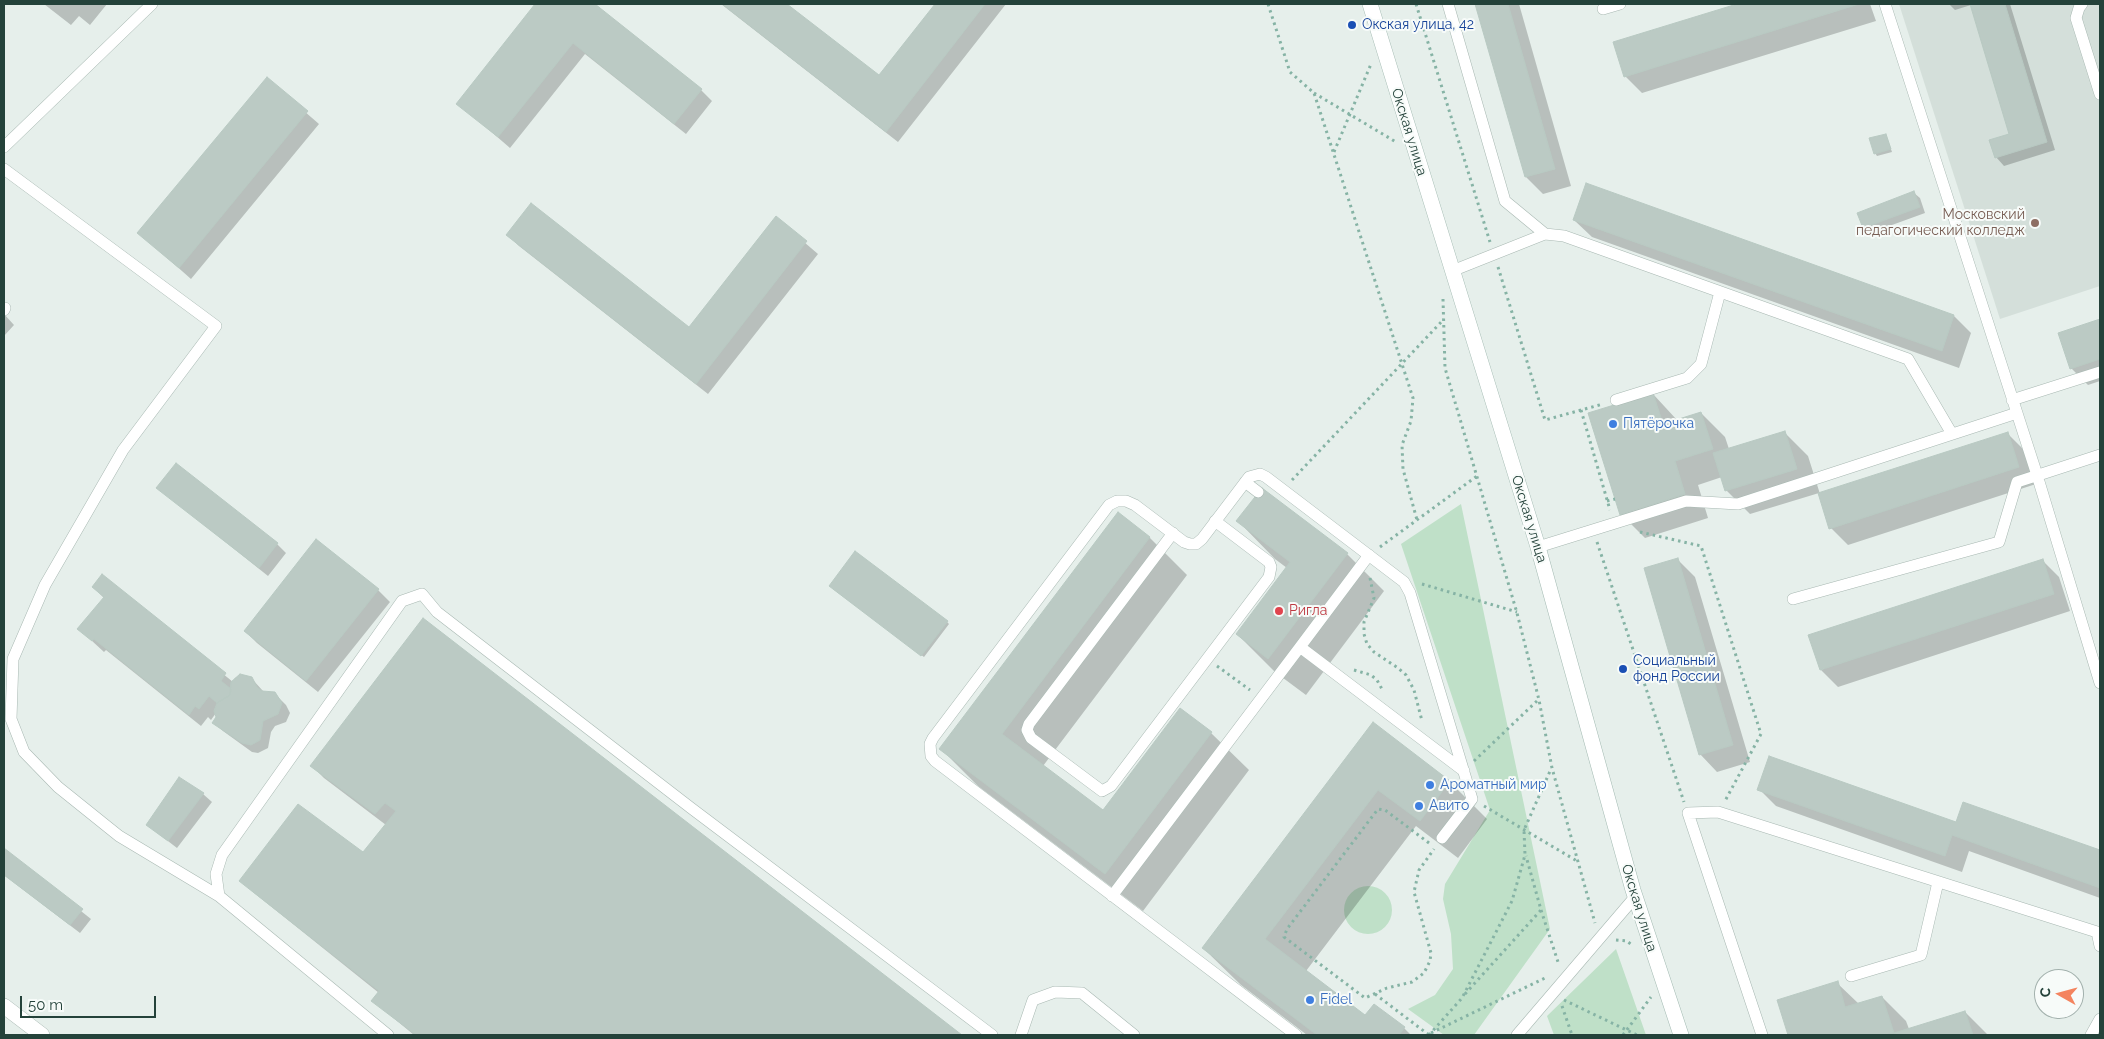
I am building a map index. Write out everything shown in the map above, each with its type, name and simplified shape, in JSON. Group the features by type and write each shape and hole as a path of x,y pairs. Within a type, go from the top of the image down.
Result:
{"main road":[{"name":"Окская улица","path":"1370,4 1538,547 1635,897 1681,1035"},
{"path":"4,1006 42,1035"}],"lane":[{"path":"4,147 152,4"},
{"path":"1448,4 1505,201 1545,234"},
{"path":"1603,9 1620,4"},
{"path":"1885,4 2037,475 2100,684"},
{"path":"2082,4 2076,18 2100,94"},
{"path":"4,168 216,326 123,450 45,585 13,659 11,719 24,752 58,787 119,836 219,896 388,1035"},
{"path":"1452,272 1545,234 1564,236 1908,360 1952,434"},
{"path":"1616,400 1688,378 1702,364 1720,292"},
{"path":"2012,400 2100,372"},
{"path":"1538,547 1686,500 1738,504 2017,414"},
{"path":"1793,600 2000,542 2017,482 2100,455"},
{"path":"1296,1035 935,762 931,756 930,744 1109,505 1117,501 1135,504 1184,542 1196,544 1249,477 1260,474 1266,476 1367,558 1399,577 1410,593 1472,799 1439,843"},
{"path":"1245,482 1258,492"},
{"path":"1172,533 1029,724 1027,730 1031,738 1102,791 1111,786 1269,577 1272,567 1269,562 1215,521"},
{"path":"1112,896 1367,558"},
{"path":"219,896 216,874 222,855 402,601 422,594 437,612 691,808 992,1035"},
{"path":"2088,646 2100,642"},
{"path":"1300,647 1464,771"},
{"path":"1762,1035 1688,813 1718,812 2097,932 2100,946"},
{"path":"1851,976 1921,954 1938,882"},
{"path":"1517,1035 1635,897"},
{"path":"1021,1035 1034,1000 1055,992 1082,993 1134,1035"},
{"path":"2091,1035 2100,1019"}],"path":[{"path":"1268,4 1290,72 1314,93 1397,142 1394,133"},
{"path":"1416,4 1545,420 1616,400"},
{"path":"1334,153 1373,60 1376,69"},
{"path":"1314,93 1413,398 1411,421 1402,445 1403,469 1417,520"},
{"path":"1443,290 1445,368 1517,613 1539,700 1552,768 1597,930"},
{"path":"1283,490 1444,319"},
{"path":"1581,410 1614,523"},
{"path":"1428,744 1414,690 1410,682 1398,668 1374,652 1366,639 1364,622 1372,606 1374,592 1367,558 1477,476"},
{"path":"1607,501 1615,499"},
{"path":"1593,530 1688,813"},
{"path":"1637,531 1701,546 1761,734 1718,812"},
{"path":"1399,577 1517,613"},
{"path":"1214,663 1261,698"},
{"path":"1464,771 1539,700"},
{"path":"1552,768 1524,830 1525,855 1561,970"},
{"path":"1472,799 1578,862"},
{"path":"1378,809 1385,810 1439,843 1418,870 1415,883 1415,900 1431,953 1427,968 1419,978 1412,982 1387,988 1368,998 1361,997 1286,940 1284,933 1378,809"},
{"path":"1462,998 1512,901 1525,855"},
{"path":"1429,1035 1541,910"},
{"path":"1429,1035 1552,975"},
{"path":"1375,994 1429,1035"},
{"path":"1623,1035 1653,994"},
{"path":"1572,1035 1559,998 1637,1035"}],"shaded area":[{"name":"Московский педагогический колледж","path":"1899,4 2100,4 2100,286 2000,319"}],"green space":[{"path":"1461,504 1550,929 1474,1035 1444,1035 1408,1009 1435,995 1453,969 1451,934 1443,899 1445,884 1490,810 1401,544"},
{"path":"1368,886 1377,888 1385,893 1390,901 1392,910 1390,919 1385,927 1377,932 1368,934 1359,932 1351,927 1346,919 1344,910 1346,901 1351,893 1359,888"},
{"path":"1616,949 1646,1035 1554,1035 1547,1016"}],"building":[{"path":"535,4 595,4 702,89 674,124 573,43 498,137 456,104"},
{"path":"722,4 787,4 879,75 935,4 985,4 886,132"},
{"path":"1475,4 1508,4 1555,169 1525,177"},
{"path":"1737,4 1859,4 1624,77 1613,42"},
{"path":"1970,4 2005,4 2047,142 1995,158 1989,140 2009,134"},
{"path":"267,77 308,111 179,268 137,233"},
{"path":"1886,134 1891,149 1874,154 1869,138"},
{"path":"1586,183 1954,315 1942,351 1573,220"},
{"path":"1914,191 1920,207 1863,228 1857,213"},
{"path":"531,203 689,327 776,216 807,241 696,384 506,235"},
{"path":"2100,319 2100,359 2070,369 2058,333"},
{"path":"1653,393 1663,424 1701,412 1713,449 1675,461 1685,494 1620,515 1588,413"},
{"path":"1785,431 1797,469 1725,491 1713,453"},
{"path":"2008,432 2019,467 1829,529 1818,493"},
{"path":"176,463 278,543 259,568 156,488"},
{"path":"1262,488 1348,553 1268,659 1236,634 1290,562 1236,521"},
{"path":"1118,512 1150,537 1002,734 1103,810 1180,708 1212,732 1105,874 939,749"},
{"path":"316,539 379,589 306,681 244,631"},
{"path":"855,551 948,621 921,656 829,586"},
{"path":"1678,558 1733,745 1699,755 1644,568"},
{"path":"2043,559 2054,594 1820,670 1808,635"},
{"path":"102,574 226,673 221,681 231,689 230,695 217,703 209,696 199,709 195,706 189,715 94,639 92,641 77,629 104,597 92,587"},
{"path":"423,618 962,1035 416,1035 371,1001 379,991 239,881 298,804 363,852 396,811 385,803 375,814 310,766"},
{"path":"240,674 252,677 257,687 262,691 275,692 282,703 278,714 263,721 260,740 251,745 242,743 212,723 216,717 214,711 217,703 230,695 231,682"},
{"path":"1373,722 1450,781 1420,821 1378,790 1265,939 1365,1015 1374,1004 1405,1027 1399,1035 1317,1035 1202,948"},
{"path":"1769,756 1956,822 1963,802 2100,850 2100,888 1952,835 1945,856 1757,790"},
{"path":"179,777 204,793 168,841 146,825"},
{"path":"4,848 83,909 70,925 4,875"},
{"path":"1838,981 1845,1007 1882,996 1894,1033 1886,1035 1788,1035 1777,1000"},
{"path":"1965,1011 1973,1035 1895,1035 1894,1033"}],"place":[{"name":"Окская улица, 42","path":"1352,25"},
{"name":"Московский педагогический колледж","path":"2035,223"},
{"name":"Пятёрочка","path":"1613,424"},
{"name":"Ригла","path":"1279,611"},
{"name":"Социальный фонд России","path":"1623,669"},
{"name":"Ароматный мир","path":"1430,785"},
{"name":"Авито","path":"1419,806"},
{"name":"Fidel","path":"1310,1000"}]}
